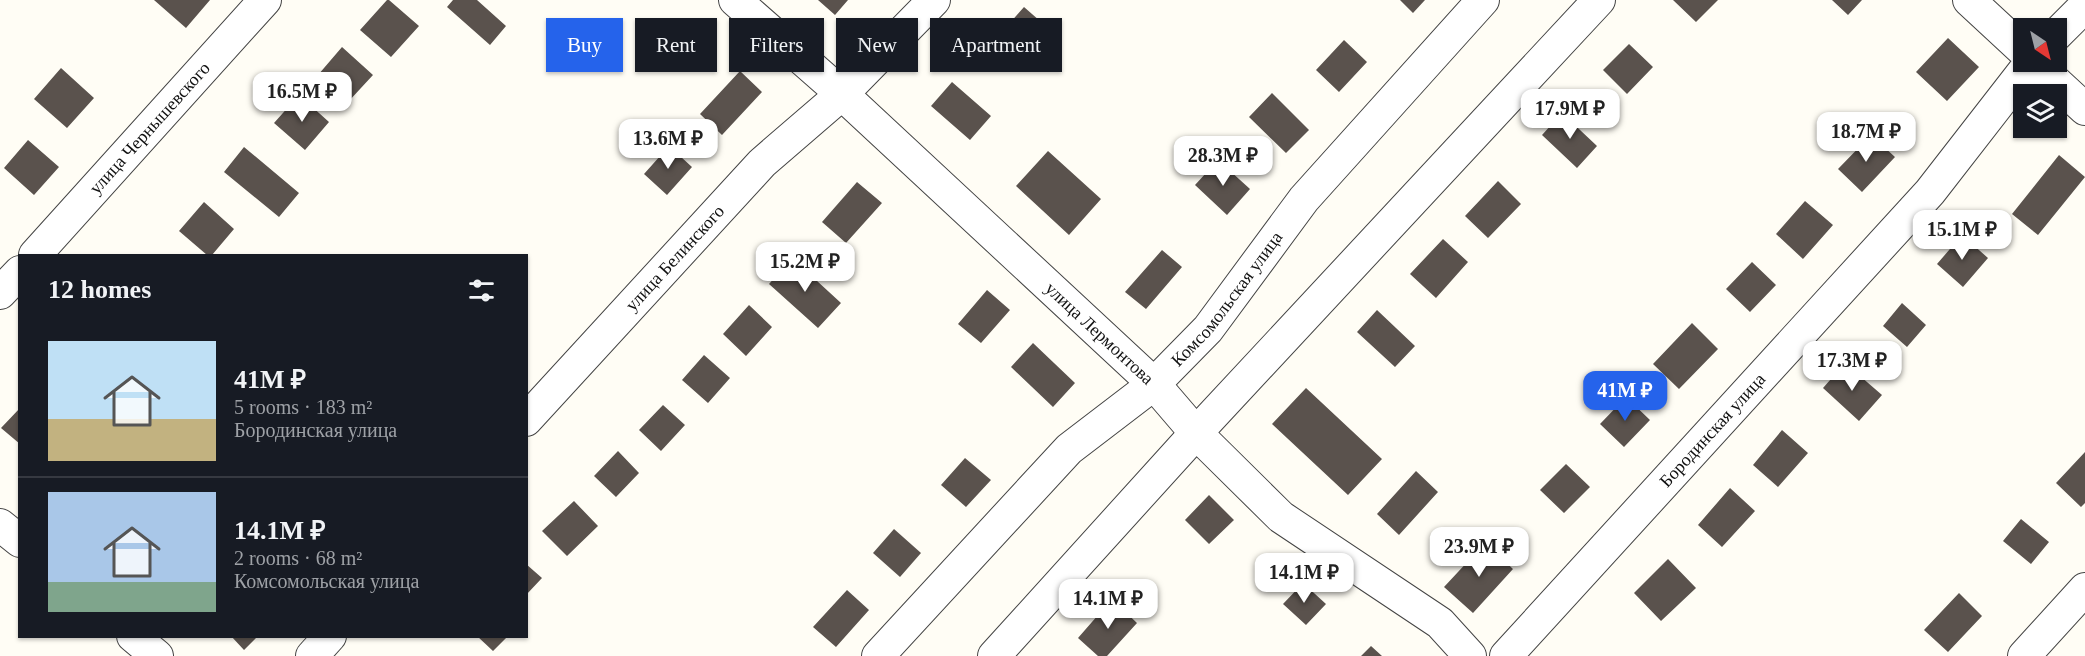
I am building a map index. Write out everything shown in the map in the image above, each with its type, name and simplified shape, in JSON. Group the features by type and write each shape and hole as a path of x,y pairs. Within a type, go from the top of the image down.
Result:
{"street":[{"name":"улица Чернышевского","path":"36,254 265,0"},
{"name":"улица Лермонтова","path":"735,0 842,94 1154,384 1196,433 1281,517 1440,623 1470,656"},
{"name":"улица Белинского","path":"528,418 762,163 842,94 934,0"},
{"name":"Комсомольская улица","path":"878,656 1069,449 1154,384 1208,329 1304,199 1483,0"},
{"path":"994,656 1196,433 1599,0"},
{"path":"1969,0 2013,41"},
{"path":"2067,24 2085,6"},
{"name":"Бородинская улица","path":"1506,656 1930,192 2025,72"},
{"path":"2044,72 2085,109"},
{"path":"0,293 18,274"},
{"path":"0,525 18,539"},
{"path":"2024,656 2085,589"},
{"path":"135,638 157,656"},
{"path":"312,656 328,638"}],"building":[{"path":"154,0 210,0 186,28"},
{"path":"387,0 419,26 391,57 360,30"},
{"path":"453,0 477,0 506,26 490,45 447,7"},
{"path":"818,0 848,0 835,15"},
{"path":"1400,0 1425,0 1413,13"},
{"path":"1673,0 1718,0 1696,22"},
{"path":"1832,0 1862,0 1848,15"},
{"path":"1024,7 1037,18 1014,18"},
{"path":"1948,38 1979,67 1947,101 1916,72"},
{"path":"1344,40 1367,62 1339,92 1316,70"},
{"path":"1629,44 1653,67 1627,94 1603,70"},
{"path":"342,47 373,75 348,102 318,75"},
{"path":"61,68 94,98 67,128 34,99"},
{"path":"739,72 762,92 722,135 700,114"},
{"path":"952,82 991,116 970,140 931,106"},
{"path":"1272,93 1309,130 1286,153 1249,117"},
{"path":"299,95 329,122 305,150 274,123"},
{"path":"1562,113 1597,146 1577,168 1542,135"},
{"path":"1871,135 1895,157 1862,192 1838,169"},
{"path":"28,140 59,167 34,195 4,168"},
{"path":"669,146 692,167 667,195 644,174"},
{"path":"244,147 299,193 279,217 224,172"},
{"path":"1048,151 1101,199 1069,235 1016,186"},
{"path":"2059,155 2085,177 2038,235 2012,214"},
{"path":"1218,160 1250,189 1227,215 1195,185"},
{"path":"1498,181 1521,204 1488,238 1465,216"},
{"path":"857,182 882,203 846,243 822,222"},
{"path":"1805,201 1833,225 1803,259 1776,234"},
{"path":"204,202 234,229 213,254 206,254 179,231"},
{"path":"1962,235 1988,258 1963,287 1937,264"},
{"path":"1443,239 1468,262 1436,298 1410,274"},
{"path":"1162,250 1182,267 1146,309 1125,292"},
{"path":"792,258 841,303 818,328 769,284"},
{"path":"1752,262 1776,285 1750,312 1726,289"},
{"path":"987,290 1010,310 981,343 958,324"},
{"path":"1902,303 1926,325 1907,347 1883,326"},
{"path":"749,305 772,327 746,356 723,334"},
{"path":"1377,310 1415,346 1395,367 1357,332"},
{"path":"1692,323 1718,349 1679,389 1653,364"},
{"path":"1033,343 1075,383 1053,407 1011,367"},
{"path":"704,355 730,378 708,403 682,380"},
{"path":"1845,363 1882,395 1859,421 1823,388"},
{"path":"1306,388 1382,459 1348,495 1272,424"},
{"path":"1626,397 1650,420 1624,447 1600,424"},
{"path":"663,405 685,425 661,451 639,430"},
{"path":"18,410 18,442 1,428"},
{"path":"1782,430 1808,453 1778,487 1753,465"},
{"path":"618,451 639,473 616,497 594,476"},
{"path":"2085,452 2085,503 2081,507 2056,483"},
{"path":"965,458 991,480 966,507 941,485"},
{"path":"1566,464 1590,487 1564,513 1540,490"},
{"path":"1416,471 1438,492 1399,535 1377,514"},
{"path":"1730,488 1755,511 1722,547 1698,525"},
{"path":"1209,495 1234,520 1209,544 1185,520"},
{"path":"574,501 598,526 567,556 542,531"},
{"path":"2021,519 2049,542 2031,564 2003,541"},
{"path":"894,529 921,553 900,577 873,553"},
{"path":"1485,543 1513,569 1473,613 1444,587"},
{"path":"1668,559 1696,588 1661,621 1634,593"},
{"path":"528,566 542,578 528,593"},
{"path":"1303,583 1326,604 1306,625 1283,604"},
{"path":"847,590 869,610 836,647 813,627"},
{"path":"1959,593 1982,616 1948,652 1924,630"},
{"path":"1112,599 1137,623 1107,656 1098,656 1078,638"},
{"path":"233,638 256,638 244,650"},
{"path":"479,638 506,638 493,651"},
{"path":"1371,646 1382,656 1361,656"}]}
